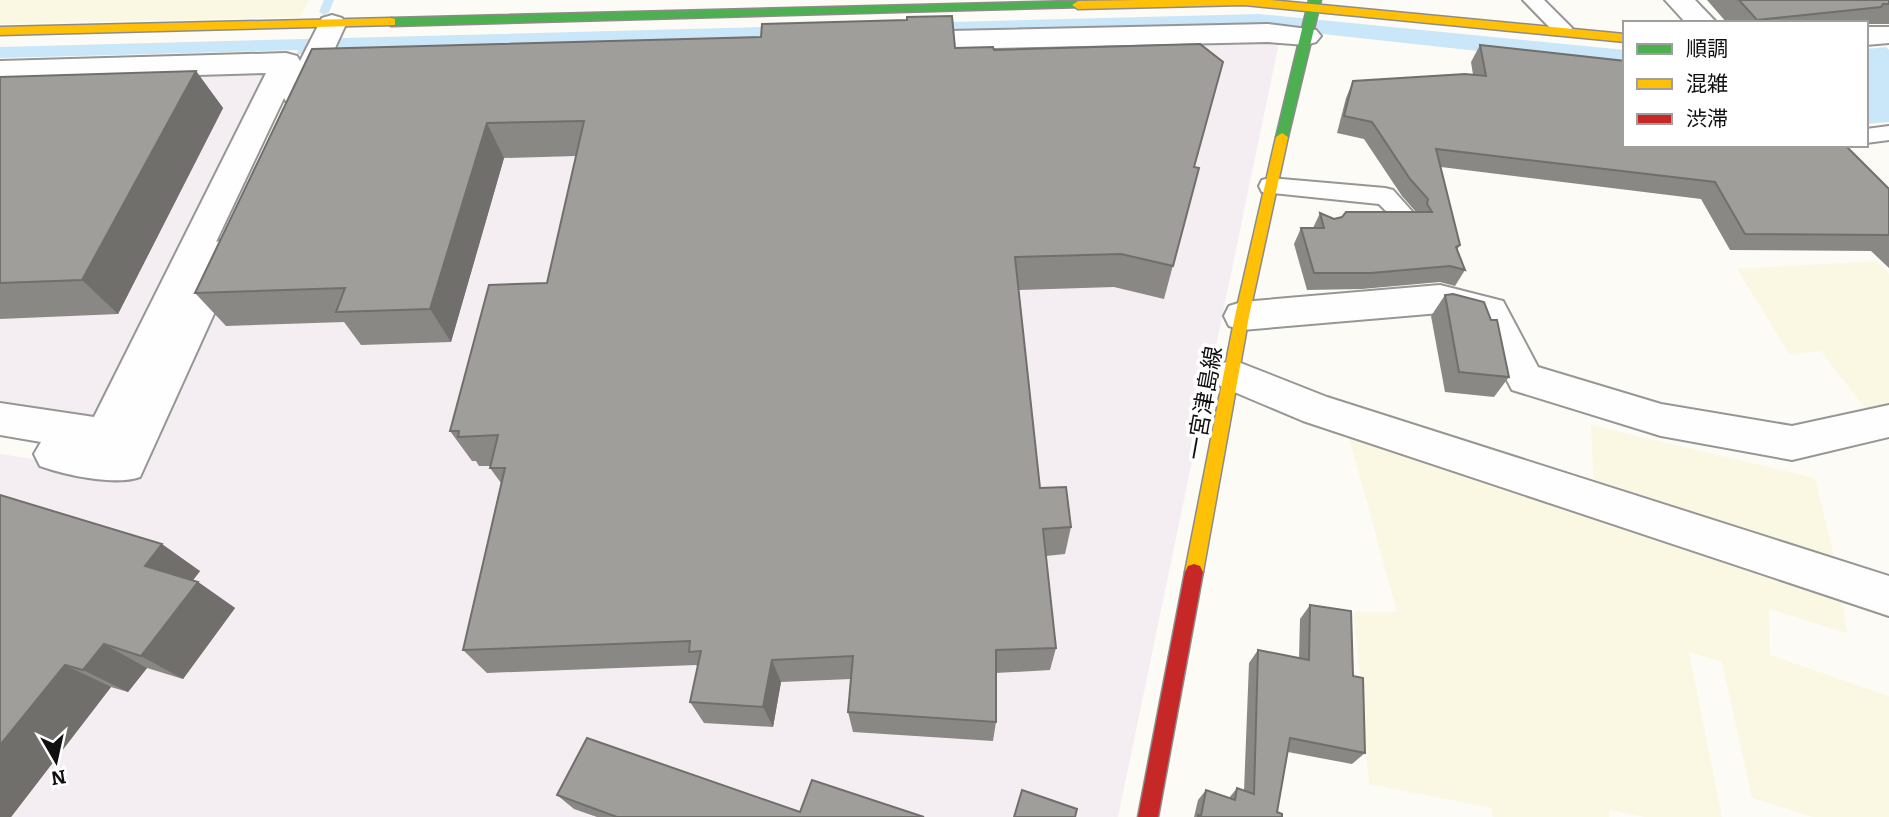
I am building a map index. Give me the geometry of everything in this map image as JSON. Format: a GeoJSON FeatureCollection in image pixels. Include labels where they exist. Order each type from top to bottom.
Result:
{"type":"FeatureCollection","features":[{"type":"Feature","properties":{"kind":"street"},"geometry":{"type":"LineString","coordinates":[[0,71],[286,63],[317,57],[888,5],[1244,0],[1311,18],[1623,37]]}},
{"type":"Feature","properties":{"kind":"street"},"geometry":{"type":"LineString","coordinates":[[1679,0],[1701,21]]}},
{"type":"Feature","properties":{"kind":"street"},"geometry":{"type":"LineString","coordinates":[[869,42],[1268,33],[1311,18]]}},
{"type":"Feature","properties":{"kind":"street","name":"一宮津島線"},"geometry":{"type":"LineString","coordinates":[[1149,817],[1242,316],[1311,18]]}},
{"type":"Feature","properties":{"kind":"street"},"geometry":{"type":"LineString","coordinates":[[0,31],[317,57]]}},
{"type":"Feature","properties":{"kind":"street"},"geometry":{"type":"LineString","coordinates":[[0,419],[105,435],[164,348],[317,57]]}},
{"type":"Feature","properties":{"kind":"street"},"geometry":{"type":"LineString","coordinates":[[1242,316],[1440,299],[1490,311],[1525,379],[1661,420],[1792,443],[1889,421]]}},
{"type":"Feature","properties":{"kind":"street"},"geometry":{"type":"LineString","coordinates":[[0,446],[126,465],[164,348]]}},
{"type":"Feature","properties":{"kind":"street"},"geometry":{"type":"LineString","coordinates":[[1233,375],[1317,410],[1889,596]]}},
{"type":"Feature","properties":{"kind":"lane"},"geometry":{"type":"LineString","coordinates":[[1533,0],[1564,32]]}},
{"type":"Feature","properties":{"kind":"lane"},"geometry":{"type":"LineString","coordinates":[[1868,142],[1889,133]]}},
{"type":"Feature","properties":{"kind":"lane"},"geometry":{"type":"LineString","coordinates":[[1270,186],[1385,196],[1406,217]]}},
{"type":"Feature","properties":{"kind":"lane"},"geometry":{"type":"LineString","coordinates":[[1318,190],[1323,213]]}},
{"type":"Feature","properties":{"kind":"shaded area"},"geometry":{"type":"Polygon","coordinates":[[[0,0],[309,0],[300,17],[0,24],[0,0]]]}},
{"type":"Feature","properties":{"kind":"shaded area"},"geometry":{"type":"Polygon","coordinates":[[[1280,38],[1118,817],[0,817],[0,454],[130,474],[321,66],[1280,38]]]}},
{"type":"Feature","properties":{"kind":"shaded area"},"geometry":{"type":"Polygon","coordinates":[[[274,73],[99,424],[0,409],[0,80],[274,73]]]}},
{"type":"Feature","properties":{"kind":"shaded area"},"geometry":{"type":"Polygon","coordinates":[[[1877,261],[1889,274],[1889,407],[1867,411],[1821,351],[1790,355],[1737,269],[1877,261]]]}},
{"type":"Feature","properties":{"kind":"shaded area"},"geometry":{"type":"Polygon","coordinates":[[[1591,425],[1815,478],[1836,565],[1594,489],[1591,425]]]}},
{"type":"Feature","properties":{"kind":"shaded area"},"geometry":{"type":"Polygon","coordinates":[[[1347,430],[1841,593],[1847,633],[1769,609],[1770,655],[1889,696],[1889,817],[1813,817],[1752,798],[1722,662],[1689,652],[1722,817],[1645,817],[1609,810],[1609,817],[1493,817],[1492,808],[1369,784],[1354,612],[1397,612],[1347,430]]]}},
{"type":"Feature","properties":{"kind":"water"},"geometry":{"type":"Polygon","coordinates":[[[1259,14],[1623,50],[1623,67],[1267,28],[297,54],[298,50],[0,58],[0,47],[1259,14]]]}},
{"type":"Feature","properties":{"kind":"water"},"geometry":{"type":"Polygon","coordinates":[[[1886,47],[1889,50],[1889,122],[1868,124],[1868,49],[1886,47]]]}},
{"type":"Feature","properties":{"kind":"building"},"geometry":{"type":"Polygon","coordinates":[[[1739,0],[1889,0],[1889,4],[1757,20],[1739,0]]]}},
{"type":"Feature","properties":{"kind":"building"},"geometry":{"type":"Polygon","coordinates":[[[952,16],[955,48],[993,47],[994,50],[1200,44],[1223,62],[1194,167],[1199,168],[1173,266],[1121,254],[1015,257],[1040,488],[1066,487],[1071,527],[1043,529],[1056,648],[996,650],[996,722],[848,712],[853,656],[772,660],[763,707],[690,702],[701,651],[689,652],[690,641],[463,650],[505,468],[490,468],[498,435],[458,437],[459,431],[450,431],[489,285],[547,283],[584,121],[487,123],[430,309],[336,312],[345,288],[195,293],[312,49],[761,37],[762,24],[907,20],[907,17],[952,16]]]}},
{"type":"Feature","properties":{"kind":"building"},"geometry":{"type":"Polygon","coordinates":[[[1480,45],[1623,61],[1623,147],[1847,147],[1889,189],[1889,235],[1745,234],[1715,182],[1436,149],[1460,245],[1456,247],[1465,270],[1450,266],[1371,273],[1314,273],[1301,228],[1324,228],[1320,213],[1334,219],[1342,217],[1346,212],[1432,212],[1427,204],[1428,199],[1410,179],[1372,122],[1344,116],[1353,81],[1465,74],[1486,76],[1480,45]]]}},
{"type":"Feature","properties":{"kind":"building"},"geometry":{"type":"Polygon","coordinates":[[[196,71],[82,280],[0,283],[0,77],[196,71]]]}},
{"type":"Feature","properties":{"kind":"building"},"geometry":{"type":"Polygon","coordinates":[[[1453,294],[1484,302],[1491,320],[1497,320],[1509,377],[1459,372],[1445,295],[1453,294]]]}},
{"type":"Feature","properties":{"kind":"building"},"geometry":{"type":"Polygon","coordinates":[[[0,495],[162,544],[145,566],[198,582],[141,656],[104,644],[83,670],[65,665],[0,745],[0,495]]]}},
{"type":"Feature","properties":{"kind":"building"},"geometry":{"type":"Polygon","coordinates":[[[1310,605],[1351,611],[1353,676],[1363,678],[1365,753],[1290,738],[1277,812],[1282,814],[1282,817],[1198,817],[1201,816],[1206,790],[1235,800],[1237,788],[1254,794],[1258,650],[1309,660],[1310,605]]]}},
{"type":"Feature","properties":{"kind":"building"},"geometry":{"type":"Polygon","coordinates":[[[587,738],[800,812],[812,780],[924,817],[617,817],[557,795],[587,738]]]}},
{"type":"Feature","properties":{"kind":"building"},"geometry":{"type":"Polygon","coordinates":[[[1022,790],[1077,809],[1075,817],[1014,817],[1022,790]]]}},
{"type":"Feature","properties":{"kind":"waterway"},"geometry":{"type":"LineString","coordinates":[[324,12],[329,0]]}},
{"type":"Feature","properties":{"kind":"traffic: fast"},"geometry":{"type":"LineString","coordinates":[[1282,137],[1315,0]]}},
{"type":"Feature","properties":{"kind":"traffic: fast"},"geometry":{"type":"LineString","coordinates":[[391,22],[1078,5]]}},
{"type":"Feature","properties":{"kind":"traffic: slow"},"geometry":{"type":"LineString","coordinates":[[1078,5],[1244,1],[1623,38]]}},
{"type":"Feature","properties":{"kind":"traffic: slow"},"geometry":{"type":"LineString","coordinates":[[0,31],[391,22]]}},
{"type":"Feature","properties":{"kind":"traffic: slow"},"geometry":{"type":"LineString","coordinates":[[1194,572],[1242,316],[1282,137]]}},
{"type":"Feature","properties":{"kind":"traffic: jam"},"geometry":{"type":"LineString","coordinates":[[1148,817],[1194,572]]}}]}
